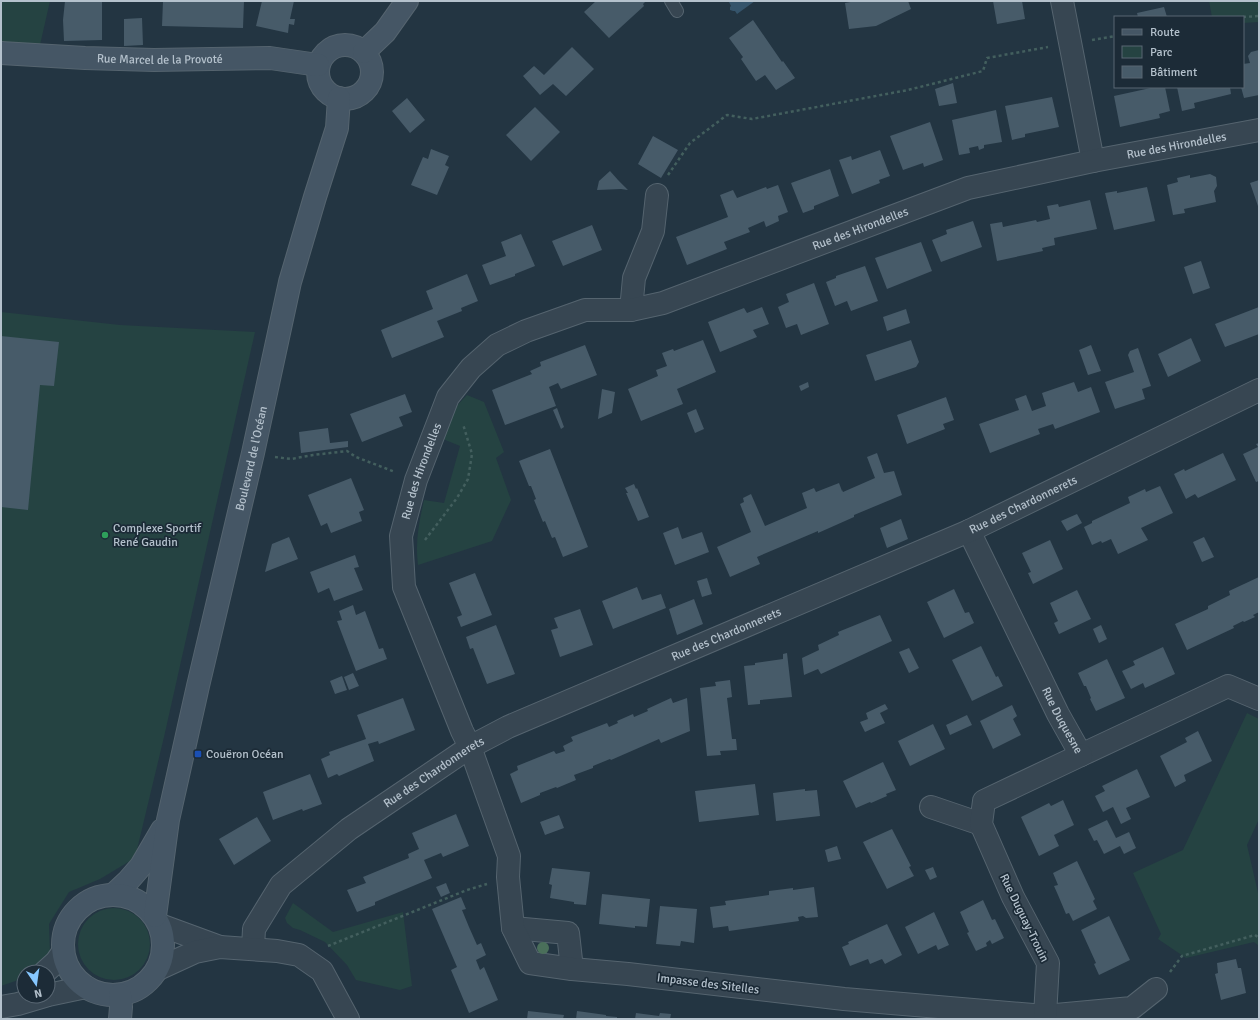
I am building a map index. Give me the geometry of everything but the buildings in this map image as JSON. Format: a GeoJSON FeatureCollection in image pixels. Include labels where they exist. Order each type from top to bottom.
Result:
{"type":"FeatureCollection","features":[{"type":"Feature","properties":{"kind":"main road"},"geometry":{"type":"LineString","coordinates":[[364,52],[385,32],[407,1]]}},
{"type":"Feature","properties":{"kind":"main road"},"geometry":{"type":"LineString","coordinates":[[347,44],[356,46],[364,52],[370,58],[373,67],[370,84],[364,91],[357,97],[348,99],[331,95],[324,90],[318,74],[318,65],[322,56],[329,49],[337,45],[347,44]]}},
{"type":"Feature","properties":{"kind":"main road","name":"Rue Marcel de la Provoté"},"geometry":{"type":"LineString","coordinates":[[1,53],[154,60],[270,58],[318,65]]}},
{"type":"Feature","properties":{"kind":"main road","name":"Boulevard de l'Océan"},"geometry":{"type":"LineString","coordinates":[[158,921],[168,820],[182,754],[253,453],[290,282],[314,197],[337,128],[339,98]]}},
{"type":"Feature","properties":{"kind":"main road","name":"Boulevard de l'Océan"},"geometry":{"type":"LineString","coordinates":[[114,894],[128,881],[140,866],[168,820]]}},
{"type":"Feature","properties":{"kind":"main road"},"geometry":{"type":"LineString","coordinates":[[114,894],[124,895],[137,900],[149,909],[158,921],[164,936],[162,959],[158,969],[151,979],[142,987],[120,995],[96,993],[77,980],[66,963],[63,952],[63,941],[69,921],[83,904],[93,899],[114,894]]}},
{"type":"Feature","properties":{"kind":"main road"},"geometry":{"type":"LineString","coordinates":[[120,995],[120,1019]]}},
{"type":"Feature","properties":{"kind":"street"},"geometry":{"type":"LineString","coordinates":[[1062,1],[1093,161]]}},
{"type":"Feature","properties":{"kind":"street","name":"Rue des Hirondelles"},"geometry":{"type":"LineString","coordinates":[[470,747],[462,731],[404,587],[401,536],[416,480],[448,397],[471,368],[497,345],[526,331],[585,310],[631,310],[663,303],[968,188],[1093,161],[1259,130]]}},
{"type":"Feature","properties":{"kind":"street"},"geometry":{"type":"LineString","coordinates":[[631,310],[634,278],[653,231],[657,195]]}},
{"type":"Feature","properties":{"kind":"street","name":"Rue des Chardonnerets"},"geometry":{"type":"LineString","coordinates":[[253,948],[254,929],[281,885],[349,829],[470,747],[508,726],[813,598],[969,530],[1259,390]]}},
{"type":"Feature","properties":{"kind":"street","name":"Rue Duquesne"},"geometry":{"type":"LineString","coordinates":[[969,530],[1058,714],[1081,755],[1228,686],[1259,699]]}},
{"type":"Feature","properties":{"kind":"street","name":"Impasse des Sitelles"},"geometry":{"type":"LineString","coordinates":[[470,747],[509,856],[508,877],[513,928],[530,963],[844,999],[1045,1016]]}},
{"type":"Feature","properties":{"kind":"street"},"geometry":{"type":"LineString","coordinates":[[931,807],[981,824],[984,801],[1081,755]]}},
{"type":"Feature","properties":{"kind":"street","name":"Rue Duguay-Trouin"},"geometry":{"type":"LineString","coordinates":[[981,824],[1013,897],[1048,963],[1045,1016]]}},
{"type":"Feature","properties":{"kind":"street"},"geometry":{"type":"LineString","coordinates":[[158,921],[220,947]]}},
{"type":"Feature","properties":{"kind":"street"},"geometry":{"type":"LineString","coordinates":[[513,928],[568,933],[572,969]]}},
{"type":"Feature","properties":{"kind":"street"},"geometry":{"type":"LineString","coordinates":[[158,969],[195,952],[220,947],[277,950],[299,955],[322,970],[348,1019]]}},
{"type":"Feature","properties":{"kind":"street"},"geometry":{"type":"LineString","coordinates":[[54,964],[63,952]]}},
{"type":"Feature","properties":{"kind":"street"},"geometry":{"type":"LineString","coordinates":[[56,994],[86,987]]}},
{"type":"Feature","properties":{"kind":"street"},"geometry":{"type":"LineString","coordinates":[[1045,1016],[1132,1008],[1156,989]]}},
{"type":"Feature","properties":{"kind":"street"},"geometry":{"type":"LineString","coordinates":[[1,997],[16,991]]}},
{"type":"Feature","properties":{"kind":"street"},"geometry":{"type":"LineString","coordinates":[[1,1007],[18,1004]]}},
{"type":"Feature","properties":{"kind":"path"},"geometry":{"type":"LineString","coordinates":[[1244,17],[1259,16]]}},
{"type":"Feature","properties":{"kind":"path"},"geometry":{"type":"LineString","coordinates":[[657,195],[673,167],[690,143],[727,115],[752,119],[908,90],[983,71],[987,58],[1114,36]]}},
{"type":"Feature","properties":{"kind":"path"},"geometry":{"type":"LineString","coordinates":[[404,572],[416,550],[457,498],[468,479],[472,454],[463,422],[448,397]]}},
{"type":"Feature","properties":{"kind":"path"},"geometry":{"type":"LineString","coordinates":[[253,453],[291,460],[313,455],[348,451],[356,457],[416,480]]}},
{"type":"Feature","properties":{"kind":"path"},"geometry":{"type":"LineString","coordinates":[[302,957],[467,890],[508,877]]}},
{"type":"Feature","properties":{"kind":"path"},"geometry":{"type":"LineString","coordinates":[[1156,989],[1182,956],[1255,935],[1259,938]]}},
{"type":"Feature","properties":{"kind":"green space"},"geometry":{"type":"Polygon","coordinates":[[[1,1],[50,1],[40,45],[1,43],[1,1]]]}},
{"type":"Feature","properties":{"kind":"green space"},"geometry":{"type":"Polygon","coordinates":[[[1209,1],[1259,1],[1259,22],[1244,23],[1244,16],[1212,16],[1209,1]]]}},
{"type":"Feature","properties":{"kind":"green space","name":"Complexe Sportif René Gaudin"},"geometry":{"type":"Polygon","coordinates":[[[1,312],[120,325],[255,332],[164,737],[135,858],[100,879],[69,892],[49,924],[50,953],[42,964],[16,964],[16,981],[1,986],[1,312]]]}},
{"type":"Feature","properties":{"kind":"green space"},"geometry":{"type":"Polygon","coordinates":[[[467,395],[484,402],[504,452],[496,458],[511,500],[492,541],[418,565],[417,540],[424,500],[444,503],[460,446],[443,439],[451,412],[467,395]]]}},
{"type":"Feature","properties":{"kind":"green space"},"geometry":{"type":"Polygon","coordinates":[[[1247,713],[1259,719],[1259,819],[1247,845],[1259,897],[1259,946],[1254,942],[1186,958],[1158,939],[1161,934],[1133,873],[1183,850],[1247,713]]]}},
{"type":"Feature","properties":{"kind":"green space"},"geometry":{"type":"Polygon","coordinates":[[[293,903],[333,932],[403,912],[412,986],[400,990],[356,980],[347,965],[325,942],[293,928],[287,923],[285,918],[293,903]]]}},
{"type":"Feature","properties":{"kind":"green space"},"geometry":{"type":"Polygon","coordinates":[[[114,908],[134,914],[144,924],[150,944],[144,964],[134,974],[114,980],[94,974],[84,964],[78,944],[84,924],[94,914],[114,908]]]}},
{"type":"Feature","properties":{"kind":"water"},"geometry":{"type":"Polygon","coordinates":[[[755,1],[737,14],[735,11],[730,10],[731,6],[729,2],[755,1]]]}},
{"type":"Feature","properties":{"kind":"place","name":"Complexe Sportif René Gaudin"},"geometry":{"type":"Point","coordinates":[105,535]}},
{"type":"Feature","properties":{"kind":"place","name":"Couëron Océan"},"geometry":{"type":"Point","coordinates":[198,754]}}]}
